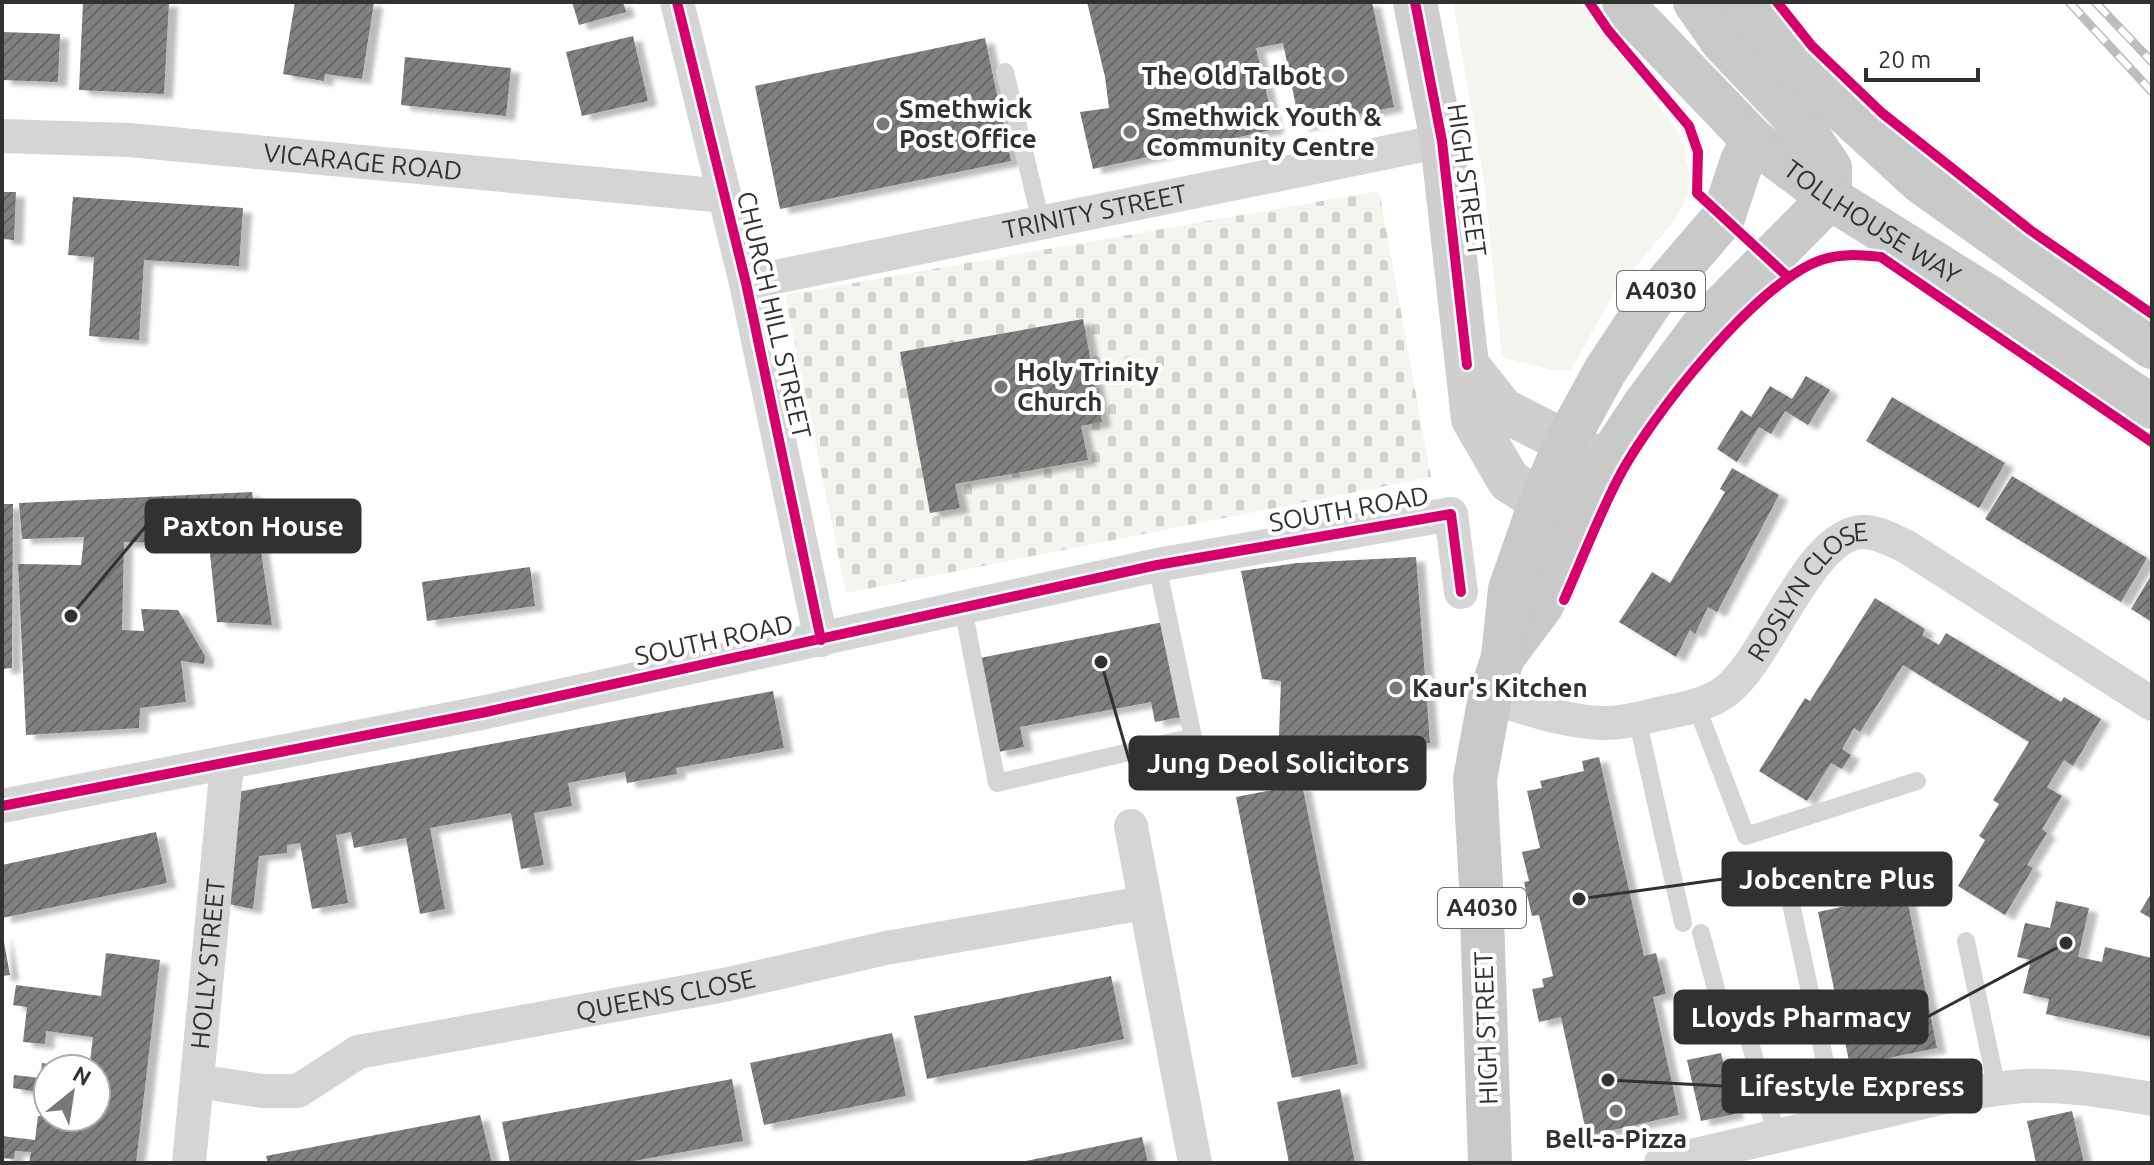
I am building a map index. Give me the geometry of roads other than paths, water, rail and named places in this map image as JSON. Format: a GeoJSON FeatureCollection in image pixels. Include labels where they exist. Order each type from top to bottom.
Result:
{"type":"FeatureCollection","features":[{"type":"Feature","properties":{"kind":"main road","name":"HIGH STREET"},"geometry":{"type":"LineString","coordinates":[[1415,2],[1442,141],[1473,419],[1509,481],[1541,501],[1561,508],[1575,482],[1606,463]]}},
{"type":"Feature","properties":{"kind":"main road"},"geometry":{"type":"LineString","coordinates":[[1695,2],[1722,41],[1799,122],[1830,168],[1830,198]]}},
{"type":"Feature","properties":{"kind":"main road","name":"TOLLHOUSE WAY"},"geometry":{"type":"LineString","coordinates":[[1741,2],[1787,59],[1921,182],[2152,347]]}},
{"type":"Feature","properties":{"kind":"main road","name":"TOLLHOUSE WAY"},"geometry":{"type":"LineString","coordinates":[[1627,6],[1753,140],[1830,198],[1989,297],[2152,407]]}},
{"type":"Feature","properties":{"kind":"main road","name":"HIGH STREET"},"geometry":{"type":"LineString","coordinates":[[1490,1163],[1475,779],[1510,589],[1566,442],[1605,371],[1650,303],[1723,218],[1742,161],[1753,140]]}},
{"type":"Feature","properties":{"kind":"main road","name":"HIGH STREET"},"geometry":{"type":"LineString","coordinates":[[1496,677],[1542,605],[1606,463],[1647,401],[1702,327],[1830,198]]}},
{"type":"Feature","properties":{"kind":"main road"},"geometry":{"type":"LineString","coordinates":[[1467,365],[1503,410],[1606,463]]}},
{"type":"Feature","properties":{"kind":"street","name":"CHURCH HILL STREET"},"geometry":{"type":"LineString","coordinates":[[677,2],[746,283],[821,640]]}},
{"type":"Feature","properties":{"kind":"street","name":"VICARAGE ROAD"},"geometry":{"type":"LineString","coordinates":[[2,136],[129,140],[725,196]]}},
{"type":"Feature","properties":{"kind":"street","name":"TRINITY STREET"},"geometry":{"type":"LineString","coordinates":[[746,283],[1442,141]]}},
{"type":"Feature","properties":{"kind":"street","name":"SOUTH ROAD"},"geometry":{"type":"LineString","coordinates":[[2,806],[486,712],[1157,565],[1451,514],[1461,592]]}},
{"type":"Feature","properties":{"kind":"street","name":"ROSLYN CLOSE"},"geometry":{"type":"LineString","coordinates":[[1496,677],[1554,717],[1605,723],[1696,705],[1726,691],[1743,674],[1818,559],[1843,536],[1861,532],[1878,534],[1907,547],[2152,704]]}},
{"type":"Feature","properties":{"kind":"street","name":"HOLLY STREET"},"geometry":{"type":"LineString","coordinates":[[189,1163],[227,764]]}},
{"type":"Feature","properties":{"kind":"street"},"geometry":{"type":"LineString","coordinates":[[1131,826],[1195,1163]]}},
{"type":"Feature","properties":{"kind":"street","name":"QUEENS CLOSE"},"geometry":{"type":"LineString","coordinates":[[197,1081],[263,1091],[298,1091],[358,1052],[724,985],[886,948],[1144,903]]}},
{"type":"Feature","properties":{"kind":"street"},"geometry":{"type":"LineString","coordinates":[[1661,1163],[1713,1157],[1777,1136],[1949,1096],[1997,1089],[2024,1086],[2087,1088],[2152,1099]]}},
{"type":"Feature","properties":{"kind":"lane"},"geometry":{"type":"LineString","coordinates":[[1005,72],[1041,222]]}},
{"type":"Feature","properties":{"kind":"lane"},"geometry":{"type":"LineString","coordinates":[[963,608],[997,783],[1193,737],[1157,565]]}},
{"type":"Feature","properties":{"kind":"lane"},"geometry":{"type":"LineString","coordinates":[[1696,705],[1746,836],[1917,781]]}},
{"type":"Feature","properties":{"kind":"lane"},"geometry":{"type":"LineString","coordinates":[[1637,718],[1683,923]]}},
{"type":"Feature","properties":{"kind":"lane"},"geometry":{"type":"LineString","coordinates":[[1790,899],[1838,1122]]}},
{"type":"Feature","properties":{"kind":"lane"},"geometry":{"type":"LineString","coordinates":[[1701,933],[1719,1000],[1746,1029],[1777,1136]]}},
{"type":"Feature","properties":{"kind":"lane"},"geometry":{"type":"LineString","coordinates":[[1966,941],[1997,1089]]}},
{"type":"Feature","properties":{"kind":"railway"},"geometry":{"type":"LineString","coordinates":[[2069,2],[2152,92]]}},
{"type":"Feature","properties":{"kind":"railway"},"geometry":{"type":"LineString","coordinates":[[2095,2],[2152,62]]}},
{"type":"Feature","properties":{"kind":"place","name":"The Old Talbot"},"geometry":{"type":"Point","coordinates":[1338,76]}},
{"type":"Feature","properties":{"kind":"place","name":"Smethwick Post Office"},"geometry":{"type":"Point","coordinates":[883,124]}},
{"type":"Feature","properties":{"kind":"place","name":"Smethwick Youth & Community Centre"},"geometry":{"type":"Point","coordinates":[1130,132]}},
{"type":"Feature","properties":{"kind":"place","name":"Holy Trinity Church"},"geometry":{"type":"Point","coordinates":[1001,387]}},
{"type":"Feature","properties":{"kind":"place","name":"Paxton House"},"geometry":{"type":"Point","coordinates":[71,616]}},
{"type":"Feature","properties":{"kind":"place","name":"Jung Deol Solicitors"},"geometry":{"type":"Point","coordinates":[1101,662]}},
{"type":"Feature","properties":{"kind":"place","name":"Kaur's Kitchen"},"geometry":{"type":"Point","coordinates":[1396,688]}},
{"type":"Feature","properties":{"kind":"place","name":"Jobcentre Plus"},"geometry":{"type":"Point","coordinates":[1579,899]}},
{"type":"Feature","properties":{"kind":"place","name":"Lloyds Pharmacy"},"geometry":{"type":"Point","coordinates":[2066,943]}},
{"type":"Feature","properties":{"kind":"place","name":"Lifestyle Express"},"geometry":{"type":"Point","coordinates":[1608,1080]}},
{"type":"Feature","properties":{"kind":"place","name":"Bell-a-Pizza"},"geometry":{"type":"Point","coordinates":[1616,1111]}}]}
